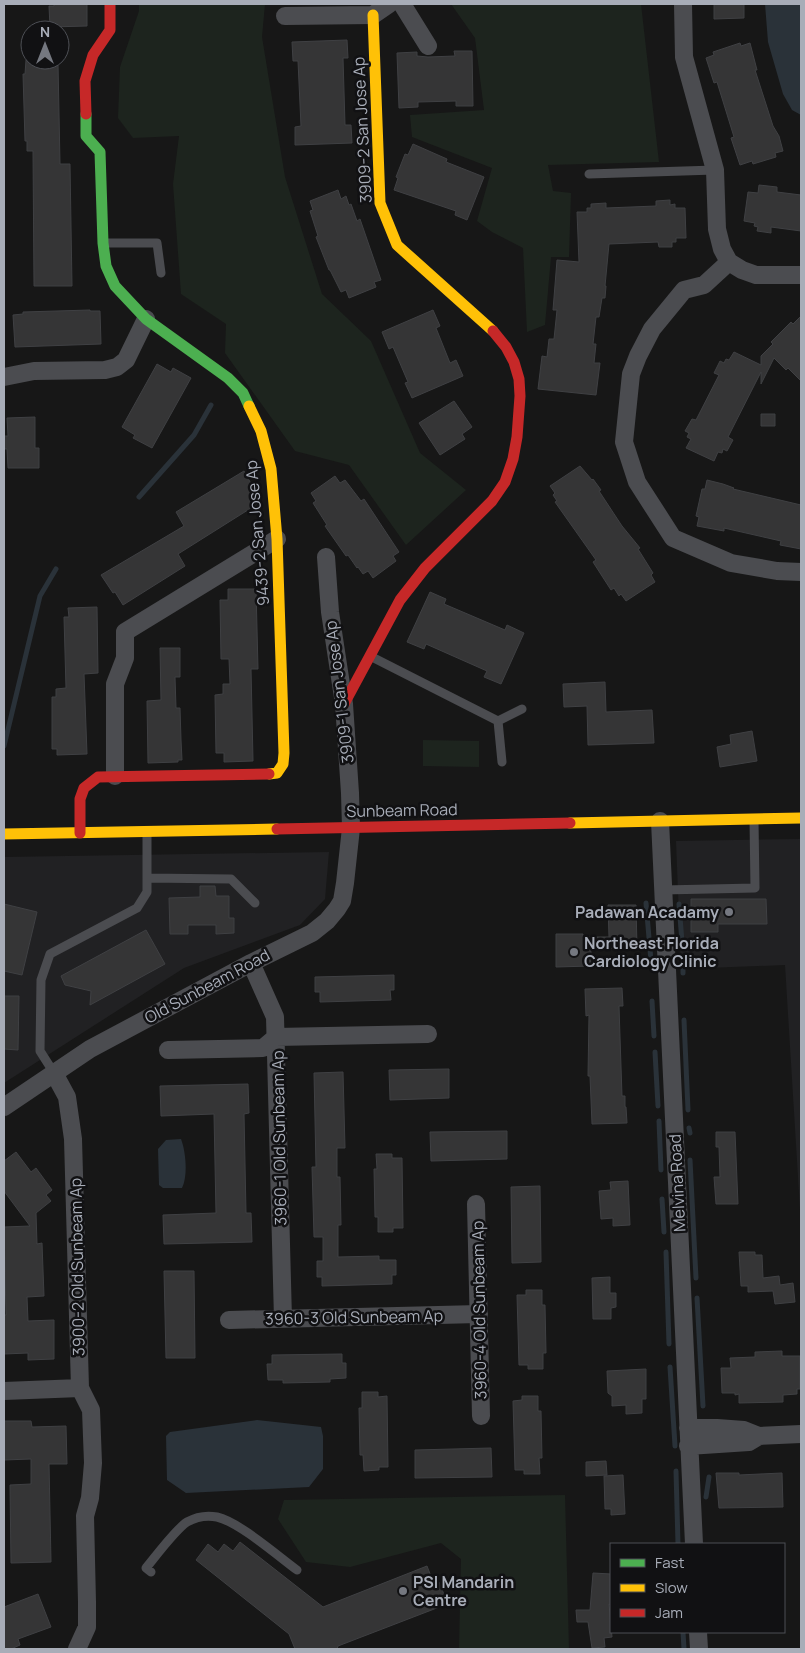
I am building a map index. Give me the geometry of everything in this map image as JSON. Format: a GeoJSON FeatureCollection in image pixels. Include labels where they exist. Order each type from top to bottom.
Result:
{"type":"FeatureCollection","features":[{"type":"Feature","properties":{"kind":"street","name":"9439-2 San Jose Ap"},"geometry":{"type":"LineString","coordinates":[[80,833],[80,799],[84,788],[98,777],[265,775],[277,773],[283,764],[284,752],[277,539],[271,469],[261,431],[243,393],[228,378],[146,319],[116,286],[106,266],[102,243],[100,152],[86,136],[86,81],[93,54],[110,30],[110,4]]}},
{"type":"Feature","properties":{"kind":"street"},"geometry":{"type":"LineString","coordinates":[[284,16],[373,15],[389,4]]}},
{"type":"Feature","properties":{"kind":"street"},"geometry":{"type":"LineString","coordinates":[[402,4],[428,46]]}},
{"type":"Feature","properties":{"kind":"street"},"geometry":{"type":"LineString","coordinates":[[682,4],[684,57],[715,170],[717,230],[722,249],[729,262],[742,270],[756,275],[801,274]]}},
{"type":"Feature","properties":{"kind":"street","name":"3909-2 San Jose Ap"},"geometry":{"type":"LineString","coordinates":[[344,704],[400,600],[425,568],[492,501],[505,482],[514,452],[520,396],[519,379],[514,362],[506,347],[491,329],[397,245],[380,203],[373,15]]}},
{"type":"Feature","properties":{"kind":"street"},"geometry":{"type":"LineString","coordinates":[[729,262],[704,285],[684,290],[652,329],[631,374],[624,442],[637,482],[673,538],[731,563],[777,571],[801,572]]}},
{"type":"Feature","properties":{"kind":"street"},"geometry":{"type":"LineString","coordinates":[[4,376],[34,372],[105,370],[117,367],[126,360],[146,319]]}},
{"type":"Feature","properties":{"kind":"street"},"geometry":{"type":"LineString","coordinates":[[116,776],[115,684],[125,658],[125,632],[277,539]]}},
{"type":"Feature","properties":{"kind":"street","name":"3909-1 San Jose Ap"},"geometry":{"type":"LineString","coordinates":[[326,557],[330,612],[344,704],[351,828]]}},
{"type":"Feature","properties":{"kind":"street","name":"Sunbeam Road"},"geometry":{"type":"LineString","coordinates":[[4,834],[801,818]]}},
{"type":"Feature","properties":{"kind":"street","name":"Melvina Road"},"geometry":{"type":"LineString","coordinates":[[660,821],[694,1543]]}},
{"type":"Feature","properties":{"kind":"street","name":"Old Sunbeam Road"},"geometry":{"type":"LineString","coordinates":[[4,1107],[97,1045],[251,963],[312,933],[327,922],[342,900],[351,828]]}},
{"type":"Feature","properties":{"kind":"street","name":"3960-1 Old Sunbeam Ap"},"geometry":{"type":"LineString","coordinates":[[251,963],[275,1017],[283,1318]]}},
{"type":"Feature","properties":{"kind":"street"},"geometry":{"type":"LineString","coordinates":[[168,1050],[263,1048],[276,1038],[428,1034]]}},
{"type":"Feature","properties":{"kind":"street","name":"3900-2 Old Sunbeam Ap"},"geometry":{"type":"LineString","coordinates":[[54,1073],[67,1098],[73,1139],[80,1388],[91,1410],[93,1463],[90,1498],[85,1516],[87,1627],[77,1649]]}},
{"type":"Feature","properties":{"kind":"street","name":"3960-4 Old Sunbeam Ap"},"geometry":{"type":"LineString","coordinates":[[476,1204],[481,1416]]}},
{"type":"Feature","properties":{"kind":"street","name":"3960-3 Old Sunbeam Ap"},"geometry":{"type":"LineString","coordinates":[[230,1320],[479,1314]]}},
{"type":"Feature","properties":{"kind":"street"},"geometry":{"type":"LineString","coordinates":[[4,1391],[80,1388]]}},
{"type":"Feature","properties":{"kind":"street"},"geometry":{"type":"LineString","coordinates":[[688,1428],[744,1430],[759,1436],[801,1434]]}},
{"type":"Feature","properties":{"kind":"street"},"geometry":{"type":"LineString","coordinates":[[688,1446],[749,1442],[759,1436]]}},
{"type":"Feature","properties":{"kind":"street"},"geometry":{"type":"LineString","coordinates":[[698,1633],[699,1649]]}},
{"type":"Feature","properties":{"kind":"lane"},"geometry":{"type":"LineString","coordinates":[[589,174],[715,170]]}},
{"type":"Feature","properties":{"kind":"lane"},"geometry":{"type":"LineString","coordinates":[[102,243],[157,243],[160,273]]}},
{"type":"Feature","properties":{"kind":"lane"},"geometry":{"type":"LineString","coordinates":[[370,656],[498,721]]}},
{"type":"Feature","properties":{"kind":"lane"},"geometry":{"type":"LineString","coordinates":[[498,721],[522,709]]}},
{"type":"Feature","properties":{"kind":"lane"},"geometry":{"type":"LineString","coordinates":[[498,721],[502,762]]}},
{"type":"Feature","properties":{"kind":"lane"},"geometry":{"type":"LineString","coordinates":[[663,890],[755,888],[754,819]]}},
{"type":"Feature","properties":{"kind":"lane"},"geometry":{"type":"LineString","coordinates":[[54,1073],[40,1051],[41,980],[50,954],[137,908],[147,892],[147,832]]}},
{"type":"Feature","properties":{"kind":"lane"},"geometry":{"type":"LineString","coordinates":[[147,878],[231,879],[255,903]]}},
{"type":"Feature","properties":{"kind":"lane"},"geometry":{"type":"LineString","coordinates":[[151,1572],[146,1568],[182,1526],[194,1519],[209,1516],[224,1519],[241,1528],[297,1570]]}},
{"type":"Feature","properties":{"kind":"shaded area"},"geometry":{"type":"Polygon","coordinates":[[[139,4],[265,4],[262,37],[285,177],[322,294],[371,341],[420,453],[466,490],[406,545],[349,465],[295,451],[225,353],[226,324],[181,294],[173,184],[179,136],[133,138],[118,118],[120,67],[139,11],[139,4]]]}},
{"type":"Feature","properties":{"kind":"shaded area"},"geometry":{"type":"Polygon","coordinates":[[[451,4],[641,4],[659,162],[548,165],[553,191],[571,193],[569,257],[551,257],[545,325],[527,332],[523,248],[492,232],[477,221],[492,168],[412,137],[410,115],[484,110],[475,38],[451,4]]]}},
{"type":"Feature","properties":{"kind":"shaded area"},"geometry":{"type":"Polygon","coordinates":[[[765,4],[801,4],[801,115],[792,110],[783,94],[768,42],[765,4]]]}},
{"type":"Feature","properties":{"kind":"shaded area"},"geometry":{"type":"Polygon","coordinates":[[[423,740],[479,741],[479,767],[423,766],[423,740]]]}},
{"type":"Feature","properties":{"kind":"shaded area"},"geometry":{"type":"Polygon","coordinates":[[[801,839],[801,1226],[785,965],[681,969],[676,841],[801,839]]]}},
{"type":"Feature","properties":{"kind":"shaded area"},"geometry":{"type":"Polygon","coordinates":[[[329,852],[325,899],[300,925],[184,968],[4,1083],[4,857],[329,852]]]}},
{"type":"Feature","properties":{"kind":"shaded area"},"geometry":{"type":"Polygon","coordinates":[[[181,1139],[186,1164],[184,1183],[182,1188],[163,1188],[159,1185],[158,1149],[166,1140],[181,1139]]]}},
{"type":"Feature","properties":{"kind":"shaded area"},"geometry":{"type":"Polygon","coordinates":[[[257,1420],[321,1427],[323,1436],[323,1469],[309,1487],[186,1493],[167,1480],[166,1436],[170,1432],[257,1420]]]}},
{"type":"Feature","properties":{"kind":"shaded area"},"geometry":{"type":"Polygon","coordinates":[[[565,1495],[569,1649],[459,1649],[461,1559],[441,1543],[350,1567],[306,1562],[278,1519],[284,1500],[565,1495]]]}},
{"type":"Feature","properties":{"kind":"building"},"geometry":{"type":"Polygon","coordinates":[[[54,4],[87,4],[87,26],[70,26],[70,20],[50,20],[49,6],[54,6],[54,4]]]}},
{"type":"Feature","properties":{"kind":"building"},"geometry":{"type":"Polygon","coordinates":[[[714,4],[744,4],[744,18],[714,19],[714,4]]]}},
{"type":"Feature","properties":{"kind":"building"},"geometry":{"type":"Polygon","coordinates":[[[347,40],[348,58],[343,58],[345,125],[351,125],[352,143],[295,145],[295,127],[301,126],[298,61],[293,61],[292,42],[347,40]]]}},
{"type":"Feature","properties":{"kind":"building"},"geometry":{"type":"Polygon","coordinates":[[[740,43],[741,46],[750,43],[757,70],[755,70],[783,151],[775,153],[776,157],[753,164],[752,161],[740,165],[731,138],[734,137],[717,82],[714,83],[706,58],[714,55],[713,52],[740,43]]]}},
{"type":"Feature","properties":{"kind":"building"},"geometry":{"type":"Polygon","coordinates":[[[454,51],[472,51],[473,106],[456,106],[456,101],[418,102],[418,107],[399,108],[397,53],[417,52],[417,56],[428,57],[455,56],[454,51]]]}},
{"type":"Feature","properties":{"kind":"building"},"geometry":{"type":"Polygon","coordinates":[[[25,70],[58,70],[60,164],[70,164],[72,286],[34,286],[33,151],[27,151],[27,141],[25,141],[23,74],[25,74],[25,70]]]}},
{"type":"Feature","properties":{"kind":"building"},"geometry":{"type":"Polygon","coordinates":[[[413,144],[447,159],[446,162],[484,177],[467,220],[455,215],[456,211],[394,190],[398,178],[396,177],[405,154],[408,155],[413,144]]]}},
{"type":"Feature","properties":{"kind":"building"},"geometry":{"type":"Polygon","coordinates":[[[759,185],[777,187],[777,192],[801,195],[801,231],[771,227],[771,233],[757,231],[758,227],[754,226],[755,223],[744,221],[748,192],[758,193],[759,185]]]}},
{"type":"Feature","properties":{"kind":"building"},"geometry":{"type":"Polygon","coordinates":[[[338,190],[341,199],[346,196],[349,205],[351,204],[357,221],[360,219],[381,280],[374,282],[376,287],[349,298],[346,290],[341,292],[329,270],[316,237],[318,236],[310,211],[313,210],[310,201],[338,190]]]}},
{"type":"Feature","properties":{"kind":"building"},"geometry":{"type":"Polygon","coordinates":[[[670,200],[670,205],[675,204],[675,208],[685,208],[686,238],[676,238],[676,242],[672,242],[672,247],[659,247],[658,242],[609,244],[605,298],[602,298],[599,317],[596,317],[593,344],[596,344],[594,363],[600,363],[596,395],[538,389],[542,356],[547,357],[549,339],[554,339],[557,310],[553,310],[557,260],[579,262],[577,212],[587,212],[587,208],[591,208],[591,204],[606,203],[606,208],[656,206],[656,201],[670,200]]]}},
{"type":"Feature","properties":{"kind":"building"},"geometry":{"type":"Polygon","coordinates":[[[433,310],[440,326],[436,328],[450,363],[456,360],[463,376],[412,398],[405,383],[408,382],[393,347],[389,349],[382,332],[433,310]]]}},
{"type":"Feature","properties":{"kind":"building"},"geometry":{"type":"Polygon","coordinates":[[[100,311],[101,344],[15,347],[13,315],[23,314],[23,312],[100,311]]]}},
{"type":"Feature","properties":{"kind":"building"},"geometry":{"type":"Polygon","coordinates":[[[801,316],[801,381],[774,358],[761,384],[761,372],[728,437],[733,440],[727,451],[723,449],[722,453],[718,452],[714,461],[686,448],[691,439],[687,437],[689,433],[685,431],[692,419],[696,420],[719,375],[714,373],[720,361],[724,363],[726,359],[729,360],[734,352],[761,365],[761,356],[773,344],[771,342],[791,322],[793,324],[801,316]]]}},
{"type":"Feature","properties":{"kind":"building"},"geometry":{"type":"Polygon","coordinates":[[[157,364],[171,372],[173,368],[191,378],[152,448],[133,438],[135,435],[122,427],[157,364]]]}},
{"type":"Feature","properties":{"kind":"building"},"geometry":{"type":"Polygon","coordinates":[[[454,401],[472,427],[462,434],[465,439],[440,455],[419,423],[454,401]]]}},
{"type":"Feature","properties":{"kind":"building"},"geometry":{"type":"Polygon","coordinates":[[[761,414],[775,414],[775,426],[761,426],[761,414]]]}},
{"type":"Feature","properties":{"kind":"building"},"geometry":{"type":"Polygon","coordinates":[[[35,417],[35,448],[39,448],[39,468],[8,468],[7,449],[4,449],[4,436],[8,436],[7,418],[35,417]]]}},
{"type":"Feature","properties":{"kind":"building"},"geometry":{"type":"Polygon","coordinates":[[[580,466],[601,490],[599,491],[622,526],[640,548],[638,549],[653,573],[651,575],[655,582],[626,601],[621,594],[619,596],[614,588],[611,590],[593,562],[596,560],[555,502],[557,501],[553,495],[555,493],[550,486],[580,466]]]}},
{"type":"Feature","properties":{"kind":"building"},"geometry":{"type":"Polygon","coordinates":[[[244,471],[259,503],[178,554],[185,566],[123,605],[101,575],[184,526],[176,512],[244,471]]]}},
{"type":"Feature","properties":{"kind":"building"},"geometry":{"type":"Polygon","coordinates":[[[335,476],[340,483],[345,480],[361,501],[364,499],[399,552],[393,556],[396,561],[373,578],[368,571],[363,574],[348,555],[346,556],[325,526],[327,525],[313,503],[316,501],[311,493],[335,476]]]}},
{"type":"Feature","properties":{"kind":"building"},"geometry":{"type":"Polygon","coordinates":[[[707,480],[733,489],[801,505],[801,549],[780,545],[781,541],[724,528],[724,531],[697,526],[699,517],[696,516],[702,489],[705,489],[707,480]]]}},
{"type":"Feature","properties":{"kind":"building"},"geometry":{"type":"Polygon","coordinates":[[[228,589],[256,589],[258,669],[251,669],[253,761],[224,762],[224,753],[216,753],[215,695],[223,694],[223,684],[230,684],[229,659],[221,659],[220,600],[228,600],[228,589]]]}},
{"type":"Feature","properties":{"kind":"building"},"geometry":{"type":"Polygon","coordinates":[[[430,592],[446,599],[444,604],[505,630],[507,625],[524,633],[501,684],[484,677],[487,671],[426,644],[424,649],[407,642],[430,592]]]}},
{"type":"Feature","properties":{"kind":"building"},"geometry":{"type":"Polygon","coordinates":[[[97,607],[98,673],[84,674],[87,754],[57,755],[57,749],[52,749],[52,697],[56,697],[56,689],[66,688],[64,617],[69,617],[68,608],[97,607]]]}},
{"type":"Feature","properties":{"kind":"building"},"geometry":{"type":"Polygon","coordinates":[[[160,648],[180,648],[180,677],[175,677],[176,708],[180,708],[182,760],[178,760],[178,762],[148,763],[147,701],[161,700],[160,648]]]}},
{"type":"Feature","properties":{"kind":"building"},"geometry":{"type":"Polygon","coordinates":[[[605,682],[606,712],[652,710],[654,743],[588,745],[587,706],[564,707],[563,684],[605,682]]]}},
{"type":"Feature","properties":{"kind":"building"},"geometry":{"type":"Polygon","coordinates":[[[752,731],[757,761],[720,767],[717,747],[731,744],[730,735],[752,731]]]}},
{"type":"Feature","properties":{"kind":"building"},"geometry":{"type":"Polygon","coordinates":[[[200,886],[215,886],[216,896],[229,896],[229,918],[234,918],[234,933],[216,934],[216,925],[188,925],[188,934],[170,934],[169,898],[200,897],[200,886]]]}},
{"type":"Feature","properties":{"kind":"building","name":"Padawan Acadamy"},"geometry":{"type":"Polygon","coordinates":[[[691,899],[766,899],[767,924],[718,924],[718,932],[691,932],[691,899]]]}},
{"type":"Feature","properties":{"kind":"building"},"geometry":{"type":"Polygon","coordinates":[[[4,904],[37,912],[22,975],[4,971],[4,904]]]}},
{"type":"Feature","properties":{"kind":"building"},"geometry":{"type":"Polygon","coordinates":[[[608,905],[636,905],[637,948],[591,949],[591,966],[556,967],[556,934],[583,934],[583,937],[609,937],[608,905]]]}},
{"type":"Feature","properties":{"kind":"building"},"geometry":{"type":"Polygon","coordinates":[[[146,930],[165,964],[90,1005],[91,991],[65,985],[61,976],[146,930]]]}},
{"type":"Feature","properties":{"kind":"building"},"geometry":{"type":"Polygon","coordinates":[[[394,975],[394,990],[390,990],[391,1000],[320,1002],[320,992],[315,992],[315,977],[394,975]]]}},
{"type":"Feature","properties":{"kind":"building"},"geometry":{"type":"Polygon","coordinates":[[[622,988],[623,1006],[619,1006],[622,1096],[625,1096],[627,1123],[592,1124],[590,1076],[588,1076],[589,1015],[586,1016],[585,989],[622,988]]]}},
{"type":"Feature","properties":{"kind":"building"},"geometry":{"type":"Polygon","coordinates":[[[4,996],[19,996],[18,1050],[4,1049],[4,996]]]}},
{"type":"Feature","properties":{"kind":"building"},"geometry":{"type":"Polygon","coordinates":[[[449,1069],[449,1098],[390,1100],[389,1070],[449,1069]]]}},
{"type":"Feature","properties":{"kind":"building"},"geometry":{"type":"Polygon","coordinates":[[[343,1072],[345,1148],[337,1148],[337,1177],[340,1177],[341,1225],[338,1225],[338,1257],[379,1256],[379,1260],[396,1260],[396,1275],[392,1275],[392,1284],[322,1286],[322,1277],[317,1277],[317,1261],[323,1261],[323,1237],[314,1237],[312,1167],[316,1167],[314,1073],[343,1072]]]}},
{"type":"Feature","properties":{"kind":"building"},"geometry":{"type":"Polygon","coordinates":[[[248,1084],[249,1113],[244,1114],[246,1213],[251,1213],[252,1242],[164,1244],[163,1215],[216,1213],[214,1114],[161,1116],[160,1086],[248,1084]]]}},
{"type":"Feature","properties":{"kind":"building"},"geometry":{"type":"Polygon","coordinates":[[[507,1131],[507,1159],[431,1161],[430,1132],[507,1131]]]}},
{"type":"Feature","properties":{"kind":"building"},"geometry":{"type":"Polygon","coordinates":[[[716,1132],[735,1132],[738,1204],[716,1204],[714,1177],[720,1177],[719,1147],[716,1147],[716,1132]]]}},
{"type":"Feature","properties":{"kind":"building"},"geometry":{"type":"Polygon","coordinates":[[[16,1152],[31,1172],[36,1168],[52,1190],[46,1195],[51,1201],[36,1213],[37,1244],[42,1243],[44,1296],[27,1297],[28,1321],[54,1320],[54,1359],[28,1360],[28,1353],[4,1354],[4,1315],[6,1315],[4,1227],[30,1226],[4,1191],[4,1161],[16,1152]]]}},
{"type":"Feature","properties":{"kind":"building"},"geometry":{"type":"Polygon","coordinates":[[[376,1154],[392,1154],[392,1158],[402,1158],[403,1228],[393,1228],[393,1232],[378,1232],[378,1217],[375,1217],[374,1169],[377,1169],[376,1154]]]}},
{"type":"Feature","properties":{"kind":"building"},"geometry":{"type":"Polygon","coordinates":[[[628,1181],[630,1225],[613,1226],[613,1218],[601,1219],[599,1191],[611,1190],[610,1182],[628,1181]]]}},
{"type":"Feature","properties":{"kind":"building"},"geometry":{"type":"Polygon","coordinates":[[[540,1186],[541,1262],[512,1263],[511,1187],[540,1186]]]}},
{"type":"Feature","properties":{"kind":"building"},"geometry":{"type":"Polygon","coordinates":[[[739,1252],[755,1252],[755,1255],[762,1255],[763,1278],[779,1276],[780,1285],[793,1283],[795,1302],[775,1304],[773,1291],[748,1292],[748,1286],[741,1286],[739,1252]]]}},
{"type":"Feature","properties":{"kind":"building"},"geometry":{"type":"Polygon","coordinates":[[[164,1271],[194,1271],[195,1358],[166,1358],[164,1271]]]}},
{"type":"Feature","properties":{"kind":"building"},"geometry":{"type":"Polygon","coordinates":[[[610,1277],[610,1293],[616,1293],[616,1307],[611,1308],[611,1319],[593,1319],[592,1278],[610,1277]]]}},
{"type":"Feature","properties":{"kind":"building"},"geometry":{"type":"Polygon","coordinates":[[[526,1290],[542,1290],[542,1305],[545,1305],[546,1353],[543,1353],[543,1369],[528,1369],[528,1365],[519,1365],[517,1295],[526,1295],[526,1290]]]}},
{"type":"Feature","properties":{"kind":"building"},"geometry":{"type":"Polygon","coordinates":[[[782,1351],[782,1356],[800,1356],[800,1389],[797,1389],[797,1394],[783,1395],[783,1402],[739,1403],[739,1394],[722,1393],[721,1368],[731,1368],[730,1358],[755,1357],[755,1352],[782,1351]]]}},
{"type":"Feature","properties":{"kind":"building"},"geometry":{"type":"Polygon","coordinates":[[[342,1354],[342,1363],[346,1363],[346,1378],[330,1379],[330,1382],[283,1383],[283,1380],[268,1380],[267,1364],[272,1364],[272,1355],[342,1354]]]}},
{"type":"Feature","properties":{"kind":"building"},"geometry":{"type":"Polygon","coordinates":[[[646,1369],[646,1399],[642,1399],[642,1413],[626,1414],[626,1405],[612,1406],[612,1396],[608,1393],[607,1371],[646,1369]]]}},
{"type":"Feature","properties":{"kind":"building"},"geometry":{"type":"Polygon","coordinates":[[[362,1392],[378,1392],[378,1397],[387,1396],[388,1467],[379,1467],[379,1470],[364,1471],[363,1455],[360,1455],[359,1408],[362,1408],[362,1392]]]}},
{"type":"Feature","properties":{"kind":"building"},"geometry":{"type":"Polygon","coordinates":[[[522,1396],[538,1396],[538,1411],[541,1411],[542,1458],[539,1458],[540,1474],[524,1474],[524,1470],[515,1470],[513,1401],[522,1400],[522,1396]]]}},
{"type":"Feature","properties":{"kind":"building"},"geometry":{"type":"Polygon","coordinates":[[[4,1421],[31,1421],[32,1427],[66,1426],[67,1464],[49,1464],[51,1562],[11,1563],[10,1485],[31,1484],[31,1459],[4,1460],[4,1421]]]}},
{"type":"Feature","properties":{"kind":"building"},"geometry":{"type":"Polygon","coordinates":[[[491,1448],[492,1477],[415,1478],[415,1450],[491,1448]]]}},
{"type":"Feature","properties":{"kind":"building"},"geometry":{"type":"Polygon","coordinates":[[[606,1461],[607,1475],[586,1476],[586,1462],[606,1461]]]}},
{"type":"Feature","properties":{"kind":"building"},"geometry":{"type":"Polygon","coordinates":[[[716,1473],[739,1473],[739,1475],[782,1473],[783,1507],[719,1508],[716,1473]]]}},
{"type":"Feature","properties":{"kind":"building"},"geometry":{"type":"Polygon","coordinates":[[[623,1475],[625,1514],[611,1515],[611,1509],[605,1509],[604,1476],[623,1475]]]}},
{"type":"Feature","properties":{"kind":"building","name":"PSI Mandarin Centre"},"geometry":{"type":"Polygon","coordinates":[[[240,1542],[323,1607],[427,1566],[434,1584],[439,1582],[445,1597],[440,1599],[442,1606],[338,1646],[337,1649],[295,1649],[289,1634],[196,1560],[208,1544],[218,1552],[224,1544],[233,1551],[240,1542]]]}},
{"type":"Feature","properties":{"kind":"building"},"geometry":{"type":"Polygon","coordinates":[[[593,1573],[610,1574],[609,1604],[610,1633],[612,1637],[604,1638],[605,1647],[592,1648],[588,1622],[577,1622],[576,1610],[590,1610],[593,1573]]]}},
{"type":"Feature","properties":{"kind":"building"},"geometry":{"type":"Polygon","coordinates":[[[38,1594],[51,1627],[18,1639],[20,1645],[11,1649],[4,1649],[4,1607],[38,1594]]]}},
{"type":"Feature","properties":{"kind":"waterway"},"geometry":{"type":"LineString","coordinates":[[139,497],[194,435],[211,405]]}},
{"type":"Feature","properties":{"kind":"waterway"},"geometry":{"type":"LineString","coordinates":[[4,746],[40,596],[56,569]]}},
{"type":"Feature","properties":{"kind":"waterway"},"geometry":{"type":"LineString","coordinates":[[646,903],[651,961]]}},
{"type":"Feature","properties":{"kind":"waterway"},"geometry":{"type":"LineString","coordinates":[[679,904],[682,942]]}},
{"type":"Feature","properties":{"kind":"waterway"},"geometry":{"type":"LineString","coordinates":[[683,963],[683,973]]}},
{"type":"Feature","properties":{"kind":"waterway"},"geometry":{"type":"LineString","coordinates":[[652,1001],[654,1036]]}},
{"type":"Feature","properties":{"kind":"waterway"},"geometry":{"type":"LineString","coordinates":[[684,1020],[688,1110]]}},
{"type":"Feature","properties":{"kind":"waterway"},"geometry":{"type":"LineString","coordinates":[[655,1052],[658,1106]]}},
{"type":"Feature","properties":{"kind":"waterway"},"geometry":{"type":"LineString","coordinates":[[659,1121],[661,1170]]}},
{"type":"Feature","properties":{"kind":"waterway"},"geometry":{"type":"LineString","coordinates":[[689,1128],[690,1133]]}},
{"type":"Feature","properties":{"kind":"waterway"},"geometry":{"type":"LineString","coordinates":[[690,1160],[696,1278]]}},
{"type":"Feature","properties":{"kind":"waterway"},"geometry":{"type":"LineString","coordinates":[[662,1199],[664,1232]]}},
{"type":"Feature","properties":{"kind":"waterway"},"geometry":{"type":"LineString","coordinates":[[666,1252],[669,1344]]}},
{"type":"Feature","properties":{"kind":"waterway"},"geometry":{"type":"LineString","coordinates":[[697,1298],[703,1406]]}},
{"type":"Feature","properties":{"kind":"waterway"},"geometry":{"type":"LineString","coordinates":[[670,1367],[675,1446]]}},
{"type":"Feature","properties":{"kind":"waterway"},"geometry":{"type":"LineString","coordinates":[[676,1471],[678,1543]]}},
{"type":"Feature","properties":{"kind":"waterway"},"geometry":{"type":"LineString","coordinates":[[706,1497],[709,1477]]}},
{"type":"Feature","properties":{"kind":"waterway"},"geometry":{"type":"LineString","coordinates":[[683,1633],[684,1649]]}},
{"type":"Feature","properties":{"kind":"traffic: fast"},"geometry":{"type":"LineString","coordinates":[[86,114],[86,136],[100,152],[103,243],[106,266],[115,286],[146,319],[228,378],[243,393],[249,406]]}},
{"type":"Feature","properties":{"kind":"traffic: slow"},"geometry":{"type":"LineString","coordinates":[[373,15],[380,203],[397,245],[493,331]]}},
{"type":"Feature","properties":{"kind":"traffic: slow"},"geometry":{"type":"LineString","coordinates":[[249,406],[261,431],[271,469],[277,539],[284,753],[283,764],[277,773],[269,774]]}},
{"type":"Feature","properties":{"kind":"traffic: slow"},"geometry":{"type":"LineString","coordinates":[[570,823],[801,818]]}},
{"type":"Feature","properties":{"kind":"traffic: slow"},"geometry":{"type":"LineString","coordinates":[[4,834],[277,829]]}},
{"type":"Feature","properties":{"kind":"traffic: jam"},"geometry":{"type":"LineString","coordinates":[[86,114],[85,81],[93,55],[110,30],[110,4]]}},
{"type":"Feature","properties":{"kind":"traffic: jam"},"geometry":{"type":"LineString","coordinates":[[344,704],[400,600],[425,568],[492,501],[505,482],[513,459],[517,437],[520,396],[519,379],[514,362],[506,347],[493,331]]}},
{"type":"Feature","properties":{"kind":"traffic: jam"},"geometry":{"type":"LineString","coordinates":[[80,833],[80,799],[84,788],[98,777],[269,774]]}},
{"type":"Feature","properties":{"kind":"traffic: jam"},"geometry":{"type":"LineString","coordinates":[[277,829],[570,823]]}},
{"type":"Feature","properties":{"kind":"place","name":"Padawan Acadamy"},"geometry":{"type":"Point","coordinates":[729,912]}},
{"type":"Feature","properties":{"kind":"place","name":"Northeast Florida Cardiology Clinic"},"geometry":{"type":"Point","coordinates":[574,952]}},
{"type":"Feature","properties":{"kind":"place","name":"PSI Mandarin Centre"},"geometry":{"type":"Point","coordinates":[403,1591]}}]}
